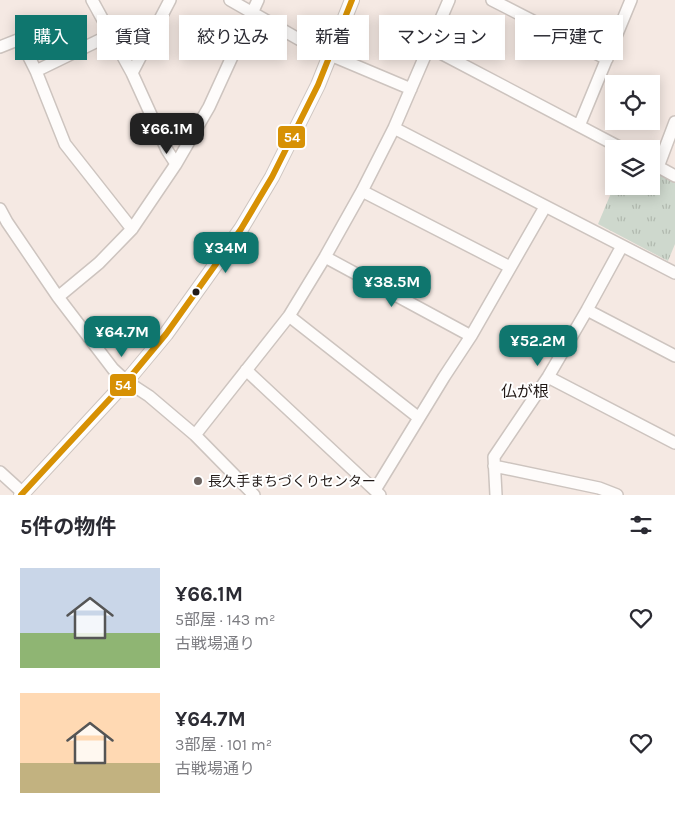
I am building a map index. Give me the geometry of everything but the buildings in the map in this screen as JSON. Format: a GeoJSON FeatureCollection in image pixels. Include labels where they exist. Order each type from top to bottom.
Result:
{"type":"FeatureCollection","features":[{"type":"Feature","properties":{"kind":"street"},"geometry":{"type":"LineString","coordinates":[[92,0],[101,15]]}},
{"type":"Feature","properties":{"kind":"street"},"geometry":{"type":"LineString","coordinates":[[132,73],[170,0]]}},
{"type":"Feature","properties":{"kind":"street"},"geometry":{"type":"LineString","coordinates":[[230,0],[297,38]]}},
{"type":"Feature","properties":{"kind":"street"},"geometry":{"type":"LineString","coordinates":[[58,297],[99,263],[132,230],[176,164],[209,107],[258,0]]}},
{"type":"Feature","properties":{"kind":"street"},"geometry":{"type":"LineString","coordinates":[[346,15],[352,0]]}},
{"type":"Feature","properties":{"kind":"street"},"geometry":{"type":"LineString","coordinates":[[442,15],[448,0]]}},
{"type":"Feature","properties":{"kind":"street"},"geometry":{"type":"LineString","coordinates":[[492,0],[521,15]]}},
{"type":"Feature","properties":{"kind":"street"},"geometry":{"type":"LineString","coordinates":[[623,20],[631,0]]}},
{"type":"Feature","properties":{"kind":"street"},"geometry":{"type":"LineString","coordinates":[[0,47],[20,39],[36,71],[65,144],[132,230]]}},
{"type":"Feature","properties":{"kind":"street"},"geometry":{"type":"LineString","coordinates":[[36,71],[97,41]]}},
{"type":"Feature","properties":{"kind":"street"},"geometry":{"type":"LineString","coordinates":[[125,60],[167,150],[176,164]]}},
{"type":"Feature","properties":{"kind":"street"},"geometry":{"type":"LineString","coordinates":[[0,472],[22,494],[126,381],[166,334],[241,229],[272,177],[318,85],[328,60]]}},
{"type":"Feature","properties":{"kind":"street"},"geometry":{"type":"LineString","coordinates":[[342,60],[411,89]]}},
{"type":"Feature","properties":{"kind":"street"},"geometry":{"type":"LineString","coordinates":[[195,435],[289,316],[362,191],[394,128],[423,60]]}},
{"type":"Feature","properties":{"kind":"street"},"geometry":{"type":"LineString","coordinates":[[454,60],[606,140]]}},
{"type":"Feature","properties":{"kind":"street"},"geometry":{"type":"LineString","coordinates":[[579,126],[607,60]]}},
{"type":"Feature","properties":{"kind":"street"},"geometry":{"type":"LineString","coordinates":[[660,153],[675,122]]}},
{"type":"Feature","properties":{"kind":"street"},"geometry":{"type":"LineString","coordinates":[[394,128],[675,273]]}},
{"type":"Feature","properties":{"kind":"street"},"geometry":{"type":"LineString","coordinates":[[660,168],[675,176]]}},
{"type":"Feature","properties":{"kind":"street"},"geometry":{"type":"LineString","coordinates":[[362,191],[510,267]]}},
{"type":"Feature","properties":{"kind":"street"},"geometry":{"type":"LineString","coordinates":[[246,370],[378,492],[419,418],[471,336],[545,207]]}},
{"type":"Feature","properties":{"kind":"street"},"geometry":{"type":"LineString","coordinates":[[0,209],[4,226],[114,369],[126,381],[149,396],[195,435],[254,495]]}},
{"type":"Feature","properties":{"kind":"street"},"geometry":{"type":"LineString","coordinates":[[496,495],[494,457],[548,377],[588,310],[622,246]]}},
{"type":"Feature","properties":{"kind":"street"},"geometry":{"type":"LineString","coordinates":[[324,257],[471,336]]}},
{"type":"Feature","properties":{"kind":"street"},"geometry":{"type":"LineString","coordinates":[[588,310],[675,356]]}},
{"type":"Feature","properties":{"kind":"street"},"geometry":{"type":"LineString","coordinates":[[289,316],[419,418]]}},
{"type":"Feature","properties":{"kind":"street"},"geometry":{"type":"LineString","coordinates":[[548,377],[675,442]]}},
{"type":"Feature","properties":{"kind":"street"},"geometry":{"type":"LineString","coordinates":[[494,466],[599,488],[617,495]]}},
{"type":"Feature","properties":{"kind":"green space"},"geometry":{"type":"Polygon","coordinates":[[[660,175],[675,183],[675,244],[668,261],[598,224],[610,195],[660,195],[660,175]]]}},
{"type":"Feature","properties":{"kind":"transit line","name":"54"},"geometry":{"type":"LineString","coordinates":[[21,495],[131,376],[166,334],[241,229],[272,177],[318,85],[352,0]]}},
{"type":"Feature","properties":{"kind":"place","name":"長久手まちづくりセンター"},"geometry":{"type":"Point","coordinates":[198,481]}},
{"type":"Feature","properties":{"kind":"district","name":"仏が根"},"geometry":{"type":"Point","coordinates":[525,391]}}]}
